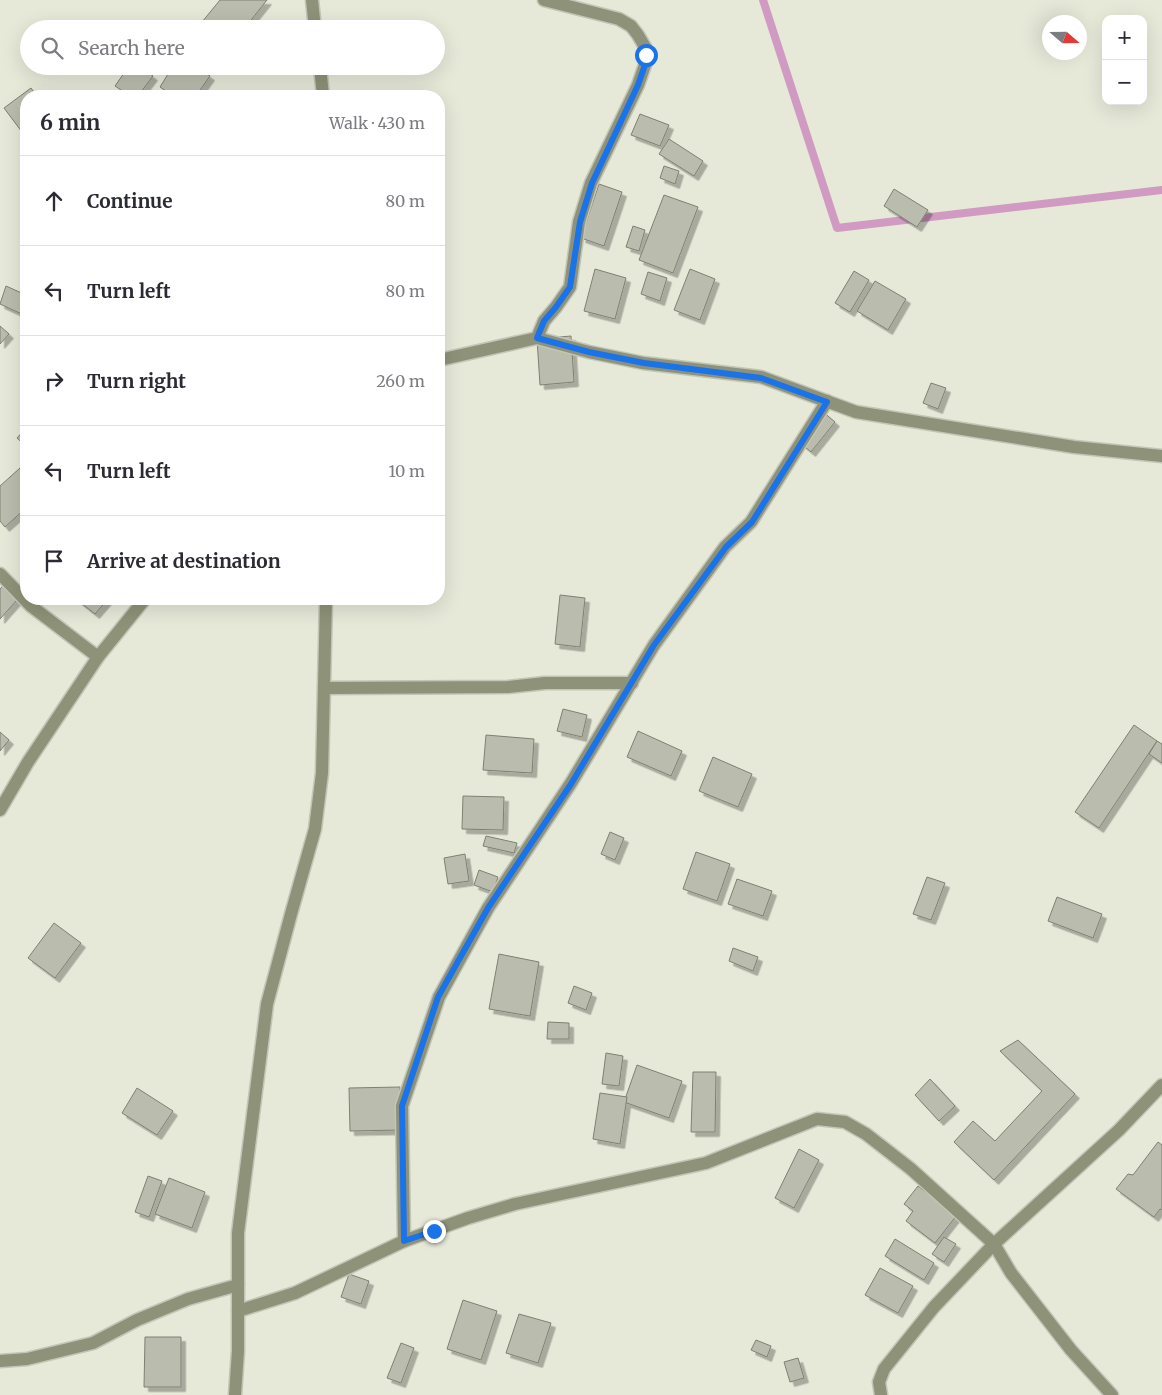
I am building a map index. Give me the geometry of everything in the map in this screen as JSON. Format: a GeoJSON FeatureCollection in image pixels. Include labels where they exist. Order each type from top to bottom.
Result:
{"type":"FeatureCollection","features":[{"type":"Feature","properties":{"kind":"street"},"geometry":{"type":"LineString","coordinates":[[312,0],[314,20]]}},
{"type":"Feature","properties":{"kind":"street"},"geometry":{"type":"LineString","coordinates":[[537,338],[544,321],[570,287],[580,222],[592,183],[638,85],[646,62],[645,47],[631,26],[619,19],[544,0]]}},
{"type":"Feature","properties":{"kind":"street"},"geometry":{"type":"LineString","coordinates":[[321,75],[322,90]]}},
{"type":"Feature","properties":{"kind":"street"},"geometry":{"type":"LineString","coordinates":[[445,359],[537,338],[589,352],[644,363],[761,378],[856,412],[1074,447],[1162,456]]}},
{"type":"Feature","properties":{"kind":"street"},"geometry":{"type":"LineString","coordinates":[[404,1241],[402,1106],[438,997],[488,908],[571,784],[654,645],[720,554],[752,522],[827,402]]}},
{"type":"Feature","properties":{"kind":"street"},"geometry":{"type":"LineString","coordinates":[[0,574],[20,595]]}},
{"type":"Feature","properties":{"kind":"street"},"geometry":{"type":"LineString","coordinates":[[30,605],[98,657]]}},
{"type":"Feature","properties":{"kind":"street"},"geometry":{"type":"LineString","coordinates":[[0,810],[28,762],[98,657],[140,605]]}},
{"type":"Feature","properties":{"kind":"street"},"geometry":{"type":"LineString","coordinates":[[235,1395],[238,1233],[267,1004],[290,914],[315,829],[322,774],[326,605]]}},
{"type":"Feature","properties":{"kind":"street"},"geometry":{"type":"LineString","coordinates":[[324,688],[632,683]]}},
{"type":"Feature","properties":{"kind":"street"},"geometry":{"type":"LineString","coordinates":[[881,1395],[879,1382],[884,1369],[934,1307],[994,1244],[1119,1130],[1162,1085]]}},
{"type":"Feature","properties":{"kind":"street"},"geometry":{"type":"LineString","coordinates":[[238,1311],[295,1293],[404,1241],[468,1218],[515,1204],[706,1163],[817,1119],[845,1122],[866,1134],[911,1169],[994,1244],[1017,1281],[1071,1350],[1112,1395]]}},
{"type":"Feature","properties":{"kind":"street"},"geometry":{"type":"LineString","coordinates":[[0,1361],[27,1359],[93,1343],[137,1320],[188,1299],[238,1286]]}},
{"type":"Feature","properties":{"kind":"building"},"geometry":{"type":"Polygon","coordinates":[[[220,0],[267,0],[251,20],[204,20],[220,0]]]}},
{"type":"Feature","properties":{"kind":"building"},"geometry":{"type":"Polygon","coordinates":[[[123,75],[153,76],[142,90],[121,90],[115,86],[123,75]]]}},
{"type":"Feature","properties":{"kind":"building"},"geometry":{"type":"Polygon","coordinates":[[[167,75],[210,76],[200,90],[164,90],[160,87],[167,75]]]}},
{"type":"Feature","properties":{"kind":"building"},"geometry":{"type":"Polygon","coordinates":[[[20,96],[20,129],[4,108],[20,96]]]}},
{"type":"Feature","properties":{"kind":"building"},"geometry":{"type":"Polygon","coordinates":[[[640,114],[669,125],[660,146],[631,135],[640,114]]]}},
{"type":"Feature","properties":{"kind":"building"},"geometry":{"type":"Polygon","coordinates":[[[669,139],[703,161],[694,176],[659,154],[669,139]]]}},
{"type":"Feature","properties":{"kind":"building"},"geometry":{"type":"Polygon","coordinates":[[[664,166],[679,171],[675,184],[660,178],[664,166]]]}},
{"type":"Feature","properties":{"kind":"building"},"geometry":{"type":"Polygon","coordinates":[[[599,184],[622,192],[604,246],[581,238],[599,184]]]}},
{"type":"Feature","properties":{"kind":"building"},"geometry":{"type":"Polygon","coordinates":[[[894,189],[928,210],[917,227],[884,206],[894,189]]]}},
{"type":"Feature","properties":{"kind":"building"},"geometry":{"type":"Polygon","coordinates":[[[664,195],[698,207],[673,273],[639,260],[664,195]]]}},
{"type":"Feature","properties":{"kind":"building"},"geometry":{"type":"Polygon","coordinates":[[[633,226],[645,230],[639,251],[626,247],[633,226]]]}},
{"type":"Feature","properties":{"kind":"building"},"geometry":{"type":"Polygon","coordinates":[[[595,269],[626,278],[615,319],[584,311],[595,269]]]}},
{"type":"Feature","properties":{"kind":"building"},"geometry":{"type":"Polygon","coordinates":[[[690,269],[715,279],[700,320],[674,310],[690,269]]]}},
{"type":"Feature","properties":{"kind":"building"},"geometry":{"type":"Polygon","coordinates":[[[854,271],[869,280],[850,312],[835,303],[854,271]]]}},
{"type":"Feature","properties":{"kind":"building"},"geometry":{"type":"Polygon","coordinates":[[[648,272],[667,278],[660,301],[641,294],[648,272]]]}},
{"type":"Feature","properties":{"kind":"building"},"geometry":{"type":"Polygon","coordinates":[[[875,281],[906,299],[888,330],[857,311],[875,281]]]}},
{"type":"Feature","properties":{"kind":"building"},"geometry":{"type":"Polygon","coordinates":[[[6,286],[20,292],[20,313],[0,304],[6,286]]]}},
{"type":"Feature","properties":{"kind":"building"},"geometry":{"type":"Polygon","coordinates":[[[0,326],[9,334],[0,344],[0,326]]]}},
{"type":"Feature","properties":{"kind":"building"},"geometry":{"type":"Polygon","coordinates":[[[571,336],[574,382],[540,385],[537,339],[571,336]]]}},
{"type":"Feature","properties":{"kind":"building"},"geometry":{"type":"Polygon","coordinates":[[[931,383],[946,388],[938,409],[923,403],[931,383]]]}},
{"type":"Feature","properties":{"kind":"building"},"geometry":{"type":"Polygon","coordinates":[[[822,411],[835,422],[811,452],[798,441],[822,411]]]}},
{"type":"Feature","properties":{"kind":"building"},"geometry":{"type":"Polygon","coordinates":[[[20,468],[20,513],[5,527],[0,521],[0,486],[20,468]]]}},
{"type":"Feature","properties":{"kind":"building"},"geometry":{"type":"Polygon","coordinates":[[[10,578],[20,587],[20,597],[0,619],[0,589],[10,578]]]}},
{"type":"Feature","properties":{"kind":"building"},"geometry":{"type":"Polygon","coordinates":[[[560,595],[585,598],[580,647],[555,644],[560,595]]]}},
{"type":"Feature","properties":{"kind":"building"},"geometry":{"type":"Polygon","coordinates":[[[84,605],[103,605],[95,614],[84,605]]]}},
{"type":"Feature","properties":{"kind":"building"},"geometry":{"type":"Polygon","coordinates":[[[563,709],[587,715],[582,737],[557,731],[563,709]]]}},
{"type":"Feature","properties":{"kind":"building"},"geometry":{"type":"Polygon","coordinates":[[[1134,725],[1157,741],[1099,828],[1075,812],[1134,725]]]}},
{"type":"Feature","properties":{"kind":"building"},"geometry":{"type":"Polygon","coordinates":[[[638,731],[682,751],[671,776],[627,757],[638,731]]]}},
{"type":"Feature","properties":{"kind":"building"},"geometry":{"type":"Polygon","coordinates":[[[0,732],[9,740],[0,751],[0,732]]]}},
{"type":"Feature","properties":{"kind":"building"},"geometry":{"type":"Polygon","coordinates":[[[486,735],[534,739],[532,773],[483,770],[486,735]]]}},
{"type":"Feature","properties":{"kind":"building"},"geometry":{"type":"Polygon","coordinates":[[[1157,741],[1162,744],[1162,763],[1149,754],[1157,741]]]}},
{"type":"Feature","properties":{"kind":"building"},"geometry":{"type":"Polygon","coordinates":[[[713,757],[752,774],[738,807],[699,791],[713,757]]]}},
{"type":"Feature","properties":{"kind":"building"},"geometry":{"type":"Polygon","coordinates":[[[463,796],[504,797],[503,830],[462,829],[463,796]]]}},
{"type":"Feature","properties":{"kind":"building"},"geometry":{"type":"Polygon","coordinates":[[[610,832],[624,838],[615,860],[601,854],[610,832]]]}},
{"type":"Feature","properties":{"kind":"building"},"geometry":{"type":"Polygon","coordinates":[[[486,836],[517,843],[514,853],[483,846],[486,836]]]}},
{"type":"Feature","properties":{"kind":"building"},"geometry":{"type":"Polygon","coordinates":[[[696,852],[730,864],[717,901],[683,889],[696,852]]]}},
{"type":"Feature","properties":{"kind":"building"},"geometry":{"type":"Polygon","coordinates":[[[465,854],[469,881],[448,884],[444,858],[465,854]]]}},
{"type":"Feature","properties":{"kind":"building"},"geometry":{"type":"Polygon","coordinates":[[[479,870],[498,877],[493,892],[474,885],[479,870]]]}},
{"type":"Feature","properties":{"kind":"building"},"geometry":{"type":"Polygon","coordinates":[[[927,877],[945,883],[931,920],[913,914],[927,877]]]}},
{"type":"Feature","properties":{"kind":"building"},"geometry":{"type":"Polygon","coordinates":[[[737,879],[772,891],[763,916],[728,904],[737,879]]]}},
{"type":"Feature","properties":{"kind":"building"},"geometry":{"type":"Polygon","coordinates":[[[1057,897],[1102,914],[1093,938],[1048,921],[1057,897]]]}},
{"type":"Feature","properties":{"kind":"building"},"geometry":{"type":"Polygon","coordinates":[[[54,923],[81,943],[55,978],[28,958],[54,923]]]}},
{"type":"Feature","properties":{"kind":"building"},"geometry":{"type":"Polygon","coordinates":[[[733,948],[758,957],[753,971],[729,961],[733,948]]]}},
{"type":"Feature","properties":{"kind":"building"},"geometry":{"type":"Polygon","coordinates":[[[499,954],[539,962],[530,1016],[489,1009],[499,954]]]}},
{"type":"Feature","properties":{"kind":"building"},"geometry":{"type":"Polygon","coordinates":[[[574,986],[592,993],[586,1010],[568,1003],[574,986]]]}},
{"type":"Feature","properties":{"kind":"building"},"geometry":{"type":"Polygon","coordinates":[[[548,1022],[569,1023],[569,1039],[547,1039],[548,1022]]]}},
{"type":"Feature","properties":{"kind":"building"},"geometry":{"type":"Polygon","coordinates":[[[1018,1040],[1075,1094],[994,1180],[954,1142],[973,1121],[995,1141],[1042,1091],[1000,1051],[1018,1040]]]}},
{"type":"Feature","properties":{"kind":"building"},"geometry":{"type":"Polygon","coordinates":[[[606,1053],[623,1056],[619,1086],[602,1084],[606,1053]]]}},
{"type":"Feature","properties":{"kind":"building"},"geometry":{"type":"Polygon","coordinates":[[[637,1065],[682,1081],[669,1118],[624,1102],[637,1065]]]}},
{"type":"Feature","properties":{"kind":"building"},"geometry":{"type":"Polygon","coordinates":[[[693,1072],[716,1072],[715,1132],[691,1132],[693,1072]]]}},
{"type":"Feature","properties":{"kind":"building"},"geometry":{"type":"Polygon","coordinates":[[[930,1079],[955,1106],[939,1121],[915,1095],[930,1079]]]}},
{"type":"Feature","properties":{"kind":"building"},"geometry":{"type":"Polygon","coordinates":[[[400,1087],[401,1130],[350,1131],[349,1088],[400,1087]]]}},
{"type":"Feature","properties":{"kind":"building"},"geometry":{"type":"Polygon","coordinates":[[[137,1088],[173,1111],[157,1135],[122,1113],[137,1088]]]}},
{"type":"Feature","properties":{"kind":"building"},"geometry":{"type":"Polygon","coordinates":[[[600,1093],[627,1097],[620,1144],[593,1139],[600,1093]]]}},
{"type":"Feature","properties":{"kind":"building"},"geometry":{"type":"Polygon","coordinates":[[[1158,1142],[1162,1145],[1162,1210],[1160,1209],[1154,1217],[1116,1189],[1128,1174],[1133,1175],[1158,1142]]]}},
{"type":"Feature","properties":{"kind":"building"},"geometry":{"type":"Polygon","coordinates":[[[799,1149],[819,1160],[794,1208],[775,1198],[799,1149]]]}},
{"type":"Feature","properties":{"kind":"building"},"geometry":{"type":"Polygon","coordinates":[[[148,1176],[162,1181],[149,1217],[135,1212],[148,1176]]]}},
{"type":"Feature","properties":{"kind":"building"},"geometry":{"type":"Polygon","coordinates":[[[169,1178],[205,1192],[192,1228],[155,1214],[169,1178]]]}},
{"type":"Feature","properties":{"kind":"building"},"geometry":{"type":"Polygon","coordinates":[[[918,1186],[957,1215],[935,1243],[906,1221],[913,1211],[904,1204],[918,1186]]]}},
{"type":"Feature","properties":{"kind":"building"},"geometry":{"type":"Polygon","coordinates":[[[944,1237],[956,1244],[944,1262],[932,1254],[944,1237]]]}},
{"type":"Feature","properties":{"kind":"building"},"geometry":{"type":"Polygon","coordinates":[[[895,1239],[934,1263],[924,1280],[885,1256],[895,1239]]]}},
{"type":"Feature","properties":{"kind":"building"},"geometry":{"type":"Polygon","coordinates":[[[880,1268],[913,1286],[898,1313],[865,1295],[880,1268]]]}},
{"type":"Feature","properties":{"kind":"building"},"geometry":{"type":"Polygon","coordinates":[[[349,1274],[369,1281],[361,1304],[341,1297],[349,1274]]]}},
{"type":"Feature","properties":{"kind":"building"},"geometry":{"type":"Polygon","coordinates":[[[463,1300],[497,1311],[481,1360],[447,1349],[463,1300]]]}},
{"type":"Feature","properties":{"kind":"building"},"geometry":{"type":"Polygon","coordinates":[[[519,1314],[551,1323],[538,1363],[506,1353],[519,1314]]]}},
{"type":"Feature","properties":{"kind":"building"},"geometry":{"type":"Polygon","coordinates":[[[145,1337],[181,1337],[181,1387],[144,1387],[145,1337]]]}},
{"type":"Feature","properties":{"kind":"building"},"geometry":{"type":"Polygon","coordinates":[[[756,1340],[771,1346],[767,1357],[751,1350],[756,1340]]]}},
{"type":"Feature","properties":{"kind":"building"},"geometry":{"type":"Polygon","coordinates":[[[401,1343],[414,1348],[401,1383],[387,1378],[401,1343]]]}},
{"type":"Feature","properties":{"kind":"building"},"geometry":{"type":"Polygon","coordinates":[[[798,1358],[804,1378],[790,1382],[784,1362],[798,1358]]]}},
{"type":"Feature","properties":{"kind":"waterway"},"geometry":{"type":"LineString","coordinates":[[763,0],[837,228],[1162,190]]}},
{"type":"Feature","properties":{"kind":"route"},"geometry":{"type":"LineString","coordinates":[[434,1231],[404,1241],[402,1106],[438,997],[488,908],[571,784],[654,645],[726,547],[752,522],[827,402],[761,378],[644,363],[589,352],[537,338],[544,321],[570,287],[580,222],[592,183],[638,85],[646,62],[646,55]]}}]}
